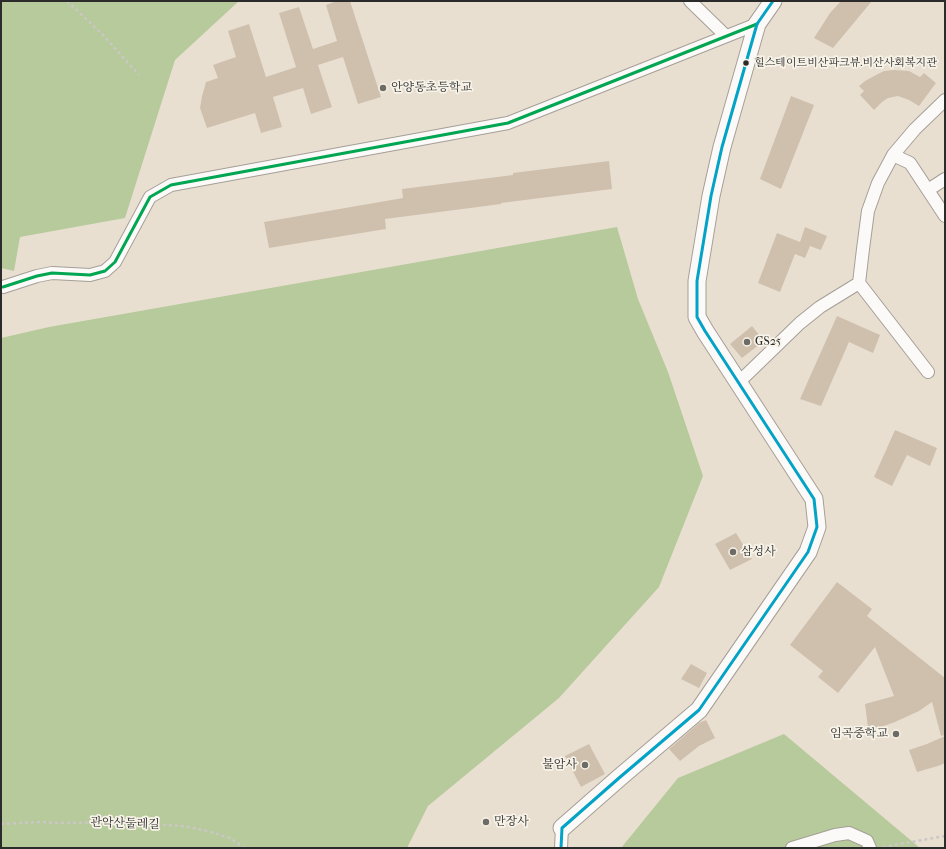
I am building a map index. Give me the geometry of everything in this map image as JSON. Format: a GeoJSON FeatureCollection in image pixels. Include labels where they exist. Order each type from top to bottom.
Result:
{"type":"FeatureCollection","features":[{"type":"Feature","properties":{"kind":"street"},"geometry":{"type":"LineString","coordinates":[[690,1],[726,36]]}},
{"type":"Feature","properties":{"kind":"street"},"geometry":{"type":"LineString","coordinates":[[561,848],[562,828],[699,710],[808,552],[817,527],[814,499],[738,383],[697,317],[697,281],[712,189],[722,147],[757,24],[773,1]]}},
{"type":"Feature","properties":{"kind":"street"},"geometry":{"type":"LineString","coordinates":[[3,287],[52,273],[90,275],[105,271],[115,262],[150,197],[171,185],[508,123],[757,24]]}},
{"type":"Feature","properties":{"kind":"street"},"geometry":{"type":"LineString","coordinates":[[928,372],[859,283],[868,211],[878,183],[893,155],[915,129],[945,100]]}},
{"type":"Feature","properties":{"kind":"street"},"geometry":{"type":"LineString","coordinates":[[893,155],[910,163],[945,216]]}},
{"type":"Feature","properties":{"kind":"street"},"geometry":{"type":"LineString","coordinates":[[928,190],[945,179]]}},
{"type":"Feature","properties":{"kind":"street"},"geometry":{"type":"LineString","coordinates":[[738,383],[800,323],[820,307],[859,283]]}},
{"type":"Feature","properties":{"kind":"street"},"geometry":{"type":"LineString","coordinates":[[792,848],[835,835],[849,833],[867,841],[870,848]]}},
{"type":"Feature","properties":{"kind":"path"},"geometry":{"type":"LineString","coordinates":[[67,1],[103,35],[139,75]]}},
{"type":"Feature","properties":{"kind":"path","name":"관악산둘레길"},"geometry":{"type":"LineString","coordinates":[[1,824],[40,822],[108,822],[183,826],[208,831],[230,838],[245,848]]}},
{"type":"Feature","properties":{"kind":"path"},"geometry":{"type":"LineString","coordinates":[[877,848],[945,836]]}},
{"type":"Feature","properties":{"kind":"green space"},"geometry":{"type":"Polygon","coordinates":[[[1,1],[239,1],[175,60],[125,218],[20,237],[14,271],[1,268],[1,1]]]}},
{"type":"Feature","properties":{"kind":"green space"},"geometry":{"type":"Polygon","coordinates":[[[617,227],[638,299],[668,372],[703,476],[659,587],[559,698],[428,806],[407,848],[1,848],[1,338],[49,327],[617,227]]]}},
{"type":"Feature","properties":{"kind":"green space"},"geometry":{"type":"Polygon","coordinates":[[[784,734],[920,848],[621,848],[678,778],[784,734]]]}},
{"type":"Feature","properties":{"kind":"building"},"geometry":{"type":"Polygon","coordinates":[[[337,1],[350,1],[381,97],[358,104],[343,57],[318,65],[332,107],[311,114],[303,88],[273,97],[282,127],[261,133],[255,113],[207,128],[200,108],[206,82],[218,78],[213,65],[236,57],[228,31],[249,24],[266,77],[296,67],[279,13],[299,7],[313,49],[337,41],[326,5],[337,1]]]}},
{"type":"Feature","properties":{"kind":"building"},"geometry":{"type":"Polygon","coordinates":[[[841,1],[872,1],[833,48],[814,38],[830,13],[841,1]]]}},
{"type":"Feature","properties":{"kind":"building"},"geometry":{"type":"Polygon","coordinates":[[[884,71],[909,71],[920,77],[924,73],[936,83],[919,106],[898,96],[888,98],[874,110],[860,95],[864,91],[859,86],[865,81],[884,71]]]}},
{"type":"Feature","properties":{"kind":"building"},"geometry":{"type":"Polygon","coordinates":[[[791,96],[814,105],[781,189],[760,179],[791,96]]]}},
{"type":"Feature","properties":{"kind":"building"},"geometry":{"type":"Polygon","coordinates":[[[609,161],[612,189],[385,219],[386,229],[269,248],[264,222],[403,198],[402,189],[609,161]]]}},
{"type":"Feature","properties":{"kind":"building"},"geometry":{"type":"Polygon","coordinates":[[[805,227],[827,236],[821,250],[810,246],[805,258],[795,254],[780,292],[758,283],[777,233],[800,242],[805,227]]]}},
{"type":"Feature","properties":{"kind":"building"},"geometry":{"type":"Polygon","coordinates":[[[837,316],[880,335],[873,353],[849,342],[821,406],[800,399],[837,316]]]}},
{"type":"Feature","properties":{"kind":"building","name":"GS25"},"geometry":{"type":"Polygon","coordinates":[[[752,326],[764,341],[742,358],[730,344],[752,326]]]}},
{"type":"Feature","properties":{"kind":"building"},"geometry":{"type":"Polygon","coordinates":[[[895,430],[937,448],[930,466],[907,455],[892,486],[874,477],[895,430]]]}},
{"type":"Feature","properties":{"kind":"building","name":"삼성사"},"geometry":{"type":"Polygon","coordinates":[[[736,533],[752,559],[730,570],[715,544],[736,533]]]}},
{"type":"Feature","properties":{"kind":"building","name":"임곡중학교"},"geometry":{"type":"Polygon","coordinates":[[[837,582],[872,609],[867,616],[945,678],[945,735],[941,736],[932,702],[919,711],[895,722],[884,726],[868,728],[865,704],[894,696],[875,647],[838,693],[818,677],[823,671],[790,645],[837,582]]]}},
{"type":"Feature","properties":{"kind":"building"},"geometry":{"type":"Polygon","coordinates":[[[691,664],[707,673],[699,688],[681,679],[691,664]]]}},
{"type":"Feature","properties":{"kind":"building"},"geometry":{"type":"Polygon","coordinates":[[[706,720],[715,738],[699,746],[680,761],[669,749],[699,723],[706,720]]]}},
{"type":"Feature","properties":{"kind":"building","name":"임곡중학교"},"geometry":{"type":"Polygon","coordinates":[[[945,736],[945,763],[917,772],[909,750],[945,736]]]}},
{"type":"Feature","properties":{"kind":"building","name":"불암사"},"geometry":{"type":"Polygon","coordinates":[[[589,744],[605,774],[581,787],[565,756],[589,744]]]}},
{"type":"Feature","properties":{"kind":"transit line"},"geometry":{"type":"LineString","coordinates":[[561,848],[562,828],[699,710],[808,552],[817,527],[814,499],[697,317],[697,281],[711,196],[722,147],[757,24],[773,1]]}},
{"type":"Feature","properties":{"kind":"transit line"},"geometry":{"type":"LineString","coordinates":[[3,287],[37,276],[52,273],[90,275],[105,271],[115,262],[150,197],[171,185],[508,123],[757,24]]}},
{"type":"Feature","properties":{"kind":"place","name":"힐스테이트비산파크뷰.비산사회복지관"},"geometry":{"type":"Point","coordinates":[746,63]}},
{"type":"Feature","properties":{"kind":"place","name":"안양동초등학교"},"geometry":{"type":"Point","coordinates":[383,88]}},
{"type":"Feature","properties":{"kind":"place","name":"GS25"},"geometry":{"type":"Point","coordinates":[747,342]}},
{"type":"Feature","properties":{"kind":"place","name":"삼성사"},"geometry":{"type":"Point","coordinates":[733,552]}},
{"type":"Feature","properties":{"kind":"place","name":"임곡중학교"},"geometry":{"type":"Point","coordinates":[896,734]}},
{"type":"Feature","properties":{"kind":"place","name":"불암사"},"geometry":{"type":"Point","coordinates":[585,765]}},
{"type":"Feature","properties":{"kind":"place","name":"만장사"},"geometry":{"type":"Point","coordinates":[486,822]}}]}
